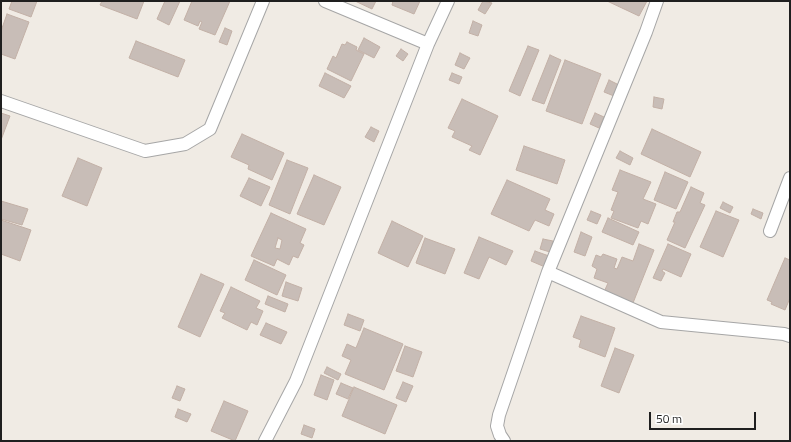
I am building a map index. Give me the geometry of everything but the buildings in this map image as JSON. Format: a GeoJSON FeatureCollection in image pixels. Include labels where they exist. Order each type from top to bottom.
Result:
{"type":"FeatureCollection","features":[{"type":"Feature","properties":{"kind":"street"},"geometry":{"type":"LineString","coordinates":[[1,101],[145,151],[185,144],[210,129],[263,1]]}},
{"type":"Feature","properties":{"kind":"street"},"geometry":{"type":"LineString","coordinates":[[325,1],[428,44]]}},
{"type":"Feature","properties":{"kind":"street"},"geometry":{"type":"LineString","coordinates":[[266,441],[296,381],[428,44],[448,1]]}},
{"type":"Feature","properties":{"kind":"street"},"geometry":{"type":"LineString","coordinates":[[504,441],[497,426],[499,415],[548,272],[657,1]]}},
{"type":"Feature","properties":{"kind":"street"},"geometry":{"type":"LineString","coordinates":[[770,231],[790,178]]}},
{"type":"Feature","properties":{"kind":"street"},"geometry":{"type":"LineString","coordinates":[[548,272],[661,322],[784,334],[790,336]]}}]}
